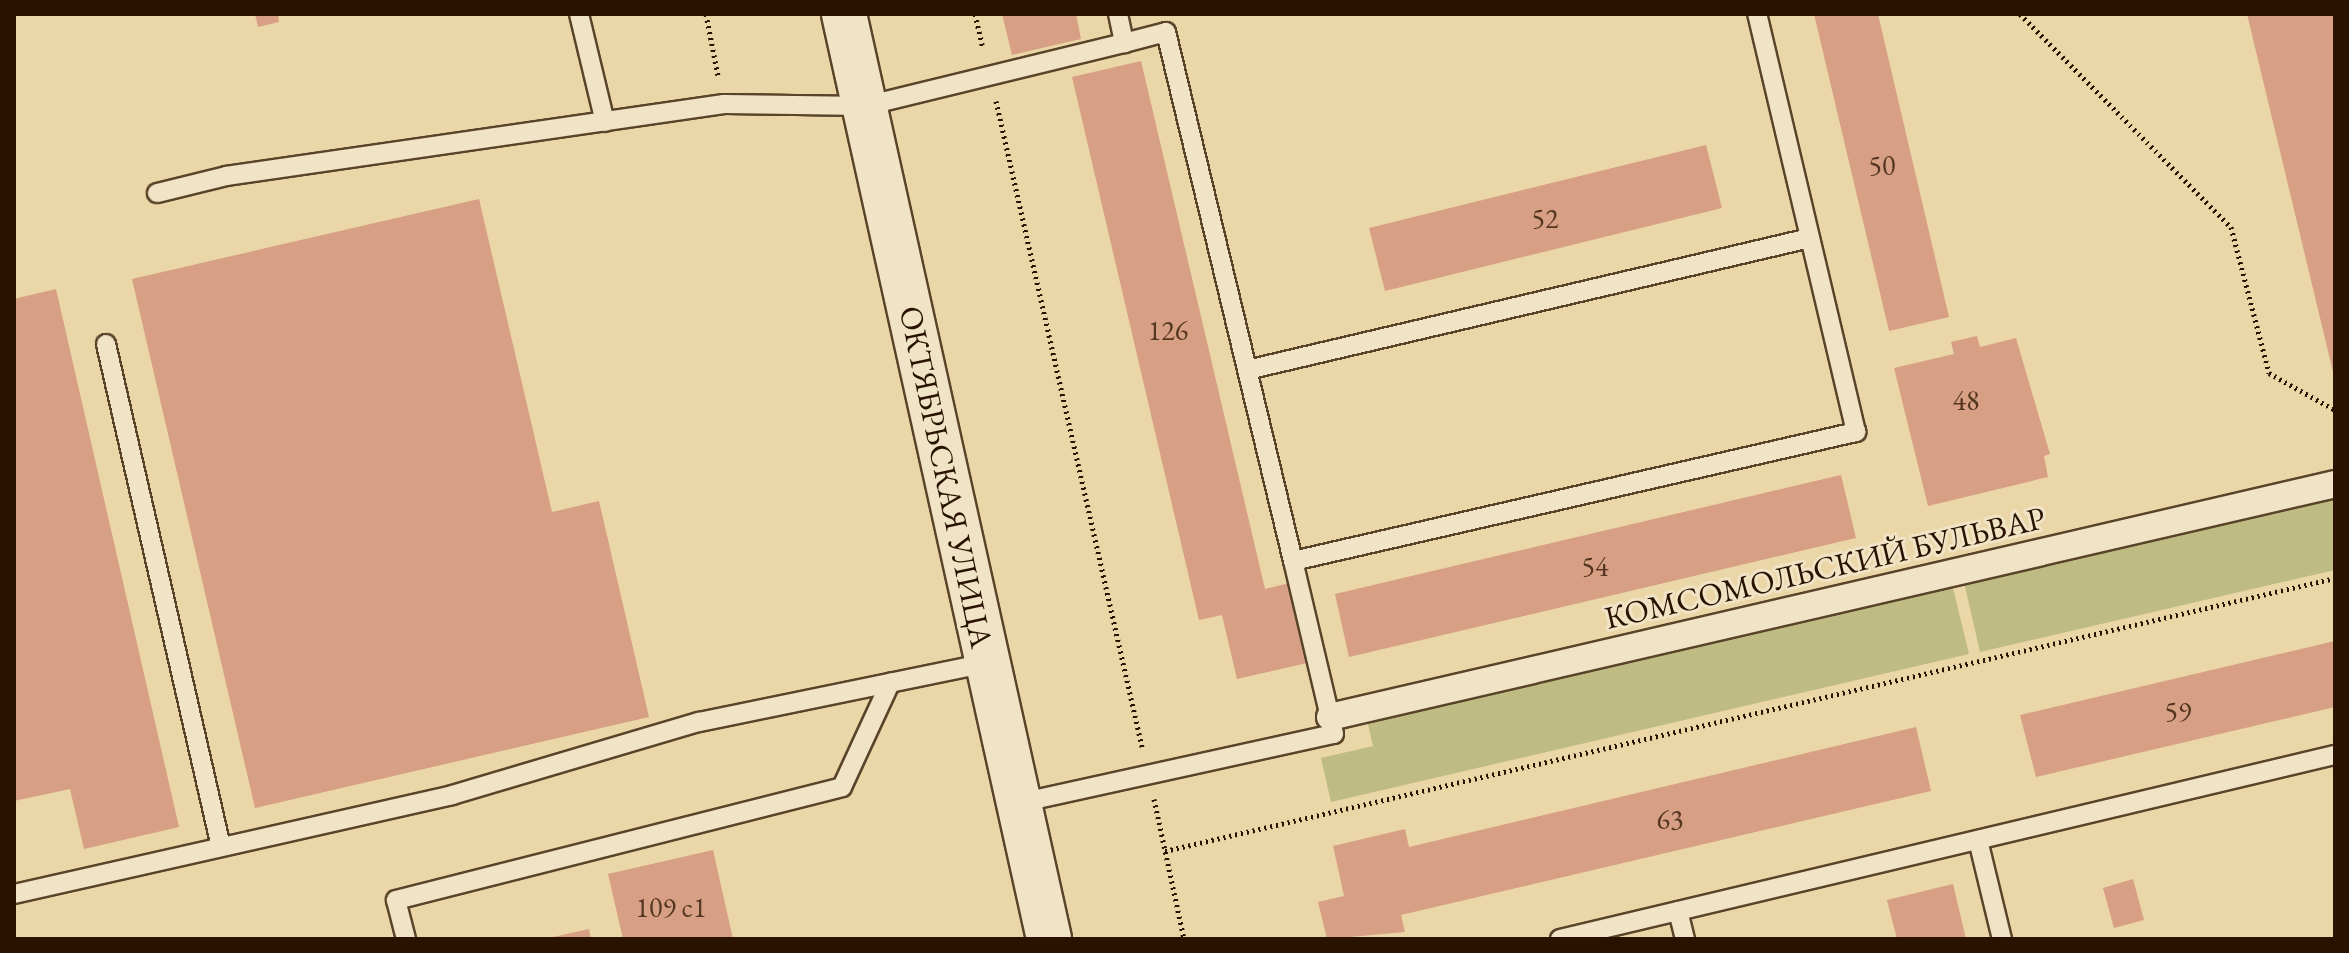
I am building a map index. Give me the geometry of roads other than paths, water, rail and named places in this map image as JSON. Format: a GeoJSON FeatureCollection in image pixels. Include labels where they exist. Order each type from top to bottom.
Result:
{"type":"FeatureCollection","features":[{"type":"Feature","properties":{"kind":"street","name":"ОКТЯБРЬСКАЯ УЛИЦА"},"geometry":{"type":"LineString","coordinates":[[844,14],[1049,939]]}},
{"type":"Feature","properties":{"kind":"street","name":"КОМСОМОЛЬСКИЙ БУЛЬВАР"},"geometry":{"type":"LineString","coordinates":[[1330,717],[2335,484]]}},
{"type":"Feature","properties":{"kind":"lane"},"geometry":{"type":"LineString","coordinates":[[579,14],[605,122]]}},
{"type":"Feature","properties":{"kind":"lane"},"geometry":{"type":"LineString","coordinates":[[1118,14],[1124,43]]}},
{"type":"Feature","properties":{"kind":"lane"},"geometry":{"type":"LineString","coordinates":[[1293,561],[1856,432],[1757,14]]}},
{"type":"Feature","properties":{"kind":"lane"},"geometry":{"type":"LineString","coordinates":[[157,193],[226,176],[724,104],[865,106],[1166,32],[1334,734],[1149,777],[1019,803]]}},
{"type":"Feature","properties":{"kind":"lane"},"geometry":{"type":"LineString","coordinates":[[1247,370],[1810,238]]}},
{"type":"Feature","properties":{"kind":"lane"},"geometry":{"type":"LineString","coordinates":[[106,344],[221,847]]}},
{"type":"Feature","properties":{"kind":"lane"},"geometry":{"type":"LineString","coordinates":[[14,894],[452,795],[699,722],[987,663]]}},
{"type":"Feature","properties":{"kind":"lane"},"geometry":{"type":"LineString","coordinates":[[406,939],[396,900],[842,787],[890,683]]}},
{"type":"Feature","properties":{"kind":"lane"},"geometry":{"type":"LineString","coordinates":[[1560,939],[2335,755]]}},
{"type":"Feature","properties":{"kind":"lane"},"geometry":{"type":"LineString","coordinates":[[1978,840],[2002,939]]}},
{"type":"Feature","properties":{"kind":"lane"},"geometry":{"type":"LineString","coordinates":[[1678,911],[1685,939]]}}]}
